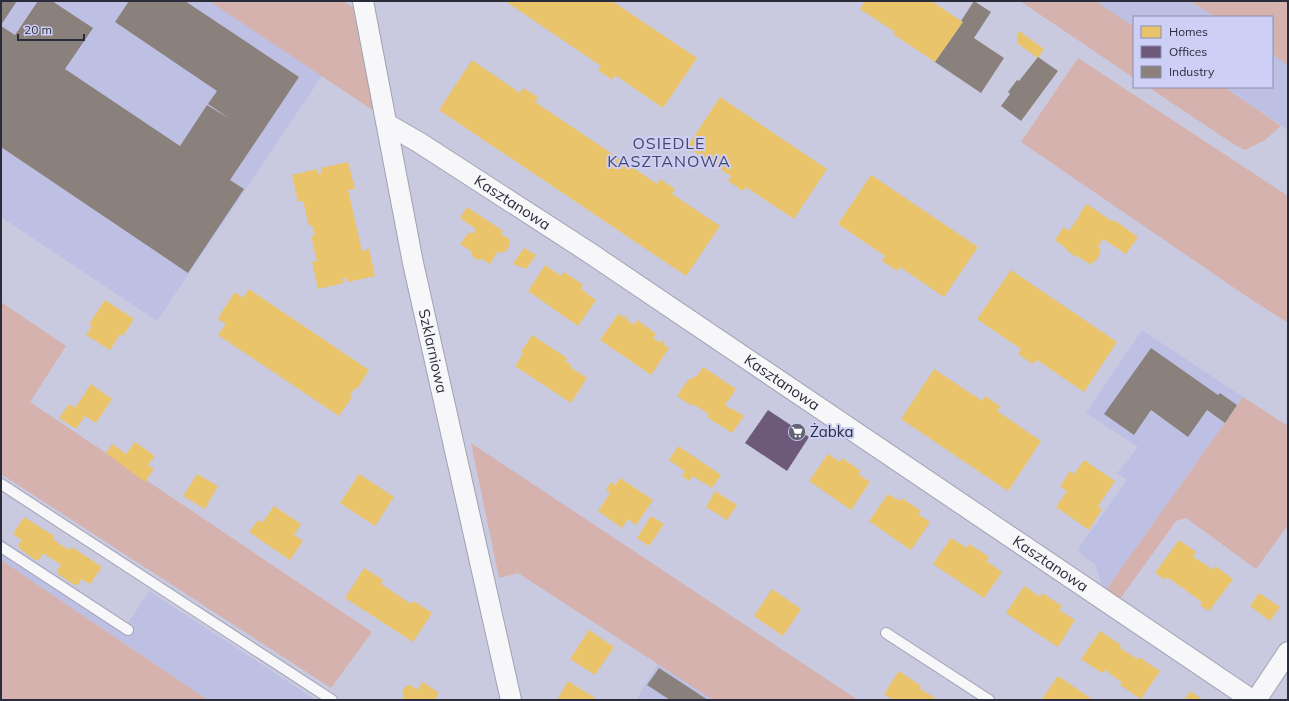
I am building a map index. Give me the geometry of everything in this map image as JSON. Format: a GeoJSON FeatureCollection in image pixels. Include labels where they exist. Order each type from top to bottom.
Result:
{"type":"FeatureCollection","features":[{"type":"Feature","properties":{"kind":"street","name":"Szklarniowa"},"geometry":{"type":"LineString","coordinates":[[363,1],[413,264],[511,700]]}},
{"type":"Feature","properties":{"kind":"street","name":"Kasztanowa"},"geometry":{"type":"LineString","coordinates":[[387,124],[420,143],[590,253],[1252,700]]}},
{"type":"Feature","properties":{"kind":"street"},"geometry":{"type":"LineString","coordinates":[[1256,700],[1288,652]]}},
{"type":"Feature","properties":{"kind":"lane"},"geometry":{"type":"LineString","coordinates":[[1,484],[332,700]]}},
{"type":"Feature","properties":{"kind":"lane"},"geometry":{"type":"LineString","coordinates":[[1,547],[128,630]]}},
{"type":"Feature","properties":{"kind":"lane"},"geometry":{"type":"LineString","coordinates":[[886,633],[988,700]]}},
{"type":"Feature","properties":{"kind":"shaded area"},"geometry":{"type":"Polygon","coordinates":[[[1,1],[209,1],[322,76],[157,321],[1,217],[1,1]]]}},
{"type":"Feature","properties":{"kind":"shaded area"},"geometry":{"type":"Polygon","coordinates":[[[209,1],[342,1],[353,7],[374,111],[209,1]]]}},
{"type":"Feature","properties":{"kind":"shaded area"},"geometry":{"type":"Polygon","coordinates":[[[1020,1],[1096,1],[1133,26],[1133,77],[1020,1]]]}},
{"type":"Feature","properties":{"kind":"shaded area"},"geometry":{"type":"Polygon","coordinates":[[[1096,1],[1190,1],[1213,16],[1133,16],[1133,26],[1096,1]]]}},
{"type":"Feature","properties":{"kind":"shaded area"},"geometry":{"type":"Polygon","coordinates":[[[1190,1],[1288,1],[1288,65],[1273,55],[1273,16],[1213,16],[1190,1]]]}},
{"type":"Feature","properties":{"kind":"shaded area"},"geometry":{"type":"Polygon","coordinates":[[[1273,55],[1288,65],[1288,130],[1225,88],[1273,88],[1273,55]]]}},
{"type":"Feature","properties":{"kind":"shaded area"},"geometry":{"type":"Polygon","coordinates":[[[1078,58],[1288,196],[1288,323],[1021,142],[1078,58]]]}},
{"type":"Feature","properties":{"kind":"shaded area"},"geometry":{"type":"Polygon","coordinates":[[[1150,88],[1225,88],[1281,126],[1265,140],[1245,150],[1235,145],[1150,88]]]}},
{"type":"Feature","properties":{"kind":"shaded area"},"geometry":{"type":"Polygon","coordinates":[[[1,302],[66,346],[30,402],[372,632],[331,688],[1,474],[1,302]]]}},
{"type":"Feature","properties":{"kind":"shaded area"},"geometry":{"type":"Polygon","coordinates":[[[1142,330],[1243,397],[1106,590],[1103,588],[1095,564],[1082,556],[1078,549],[1127,480],[1117,473],[1138,447],[1086,413],[1142,330]]]}},
{"type":"Feature","properties":{"kind":"shaded area"},"geometry":{"type":"Polygon","coordinates":[[[1243,397],[1288,426],[1288,525],[1256,569],[1186,518],[1176,521],[1120,599],[1106,590],[1243,397]]]}},
{"type":"Feature","properties":{"kind":"shaded area"},"geometry":{"type":"Polygon","coordinates":[[[471,443],[858,700],[713,700],[518,573],[499,578],[471,443]]]}},
{"type":"Feature","properties":{"kind":"shaded area"},"geometry":{"type":"Polygon","coordinates":[[[1,538],[128,623],[149,591],[316,700],[208,700],[1,560],[1,538]]]}},
{"type":"Feature","properties":{"kind":"shaded area"},"geometry":{"type":"Polygon","coordinates":[[[1,560],[208,700],[1,700],[1,560]]]}},
{"type":"Feature","properties":{"kind":"shaded area"},"geometry":{"type":"Polygon","coordinates":[[[658,664],[713,700],[636,700],[658,664]]]}},
{"type":"Feature","properties":{"kind":"building: Homes"},"geometry":{"type":"Polygon","coordinates":[[[505,1],[612,1],[697,58],[663,108],[615,75],[612,80],[598,70],[601,66],[505,1]]]}},
{"type":"Feature","properties":{"kind":"building: Homes"},"geometry":{"type":"Polygon","coordinates":[[[865,1],[931,1],[963,22],[935,62],[893,34],[895,32],[860,9],[865,1]]]}},
{"type":"Feature","properties":{"kind":"building: Homes"},"geometry":{"type":"Polygon","coordinates":[[[1019,31],[1044,49],[1038,58],[1017,43],[1017,35],[1019,31]]]}},
{"type":"Feature","properties":{"kind":"building: Homes"},"geometry":{"type":"Polygon","coordinates":[[[472,60],[520,93],[523,88],[538,97],[535,102],[657,184],[660,179],[675,189],[672,194],[720,226],[686,276],[439,110],[472,60]]]}},
{"type":"Feature","properties":{"kind":"building: Homes"},"geometry":{"type":"Polygon","coordinates":[[[720,97],[827,169],[794,219],[746,187],[743,191],[728,181],[731,176],[687,147],[720,97]]]}},
{"type":"Feature","properties":{"kind":"building: Homes"},"geometry":{"type":"Polygon","coordinates":[[[348,162],[355,189],[348,190],[362,251],[369,249],[375,276],[348,282],[346,278],[342,278],[344,283],[318,289],[312,262],[317,261],[311,236],[315,235],[312,225],[309,226],[303,201],[298,202],[292,175],[317,169],[318,174],[322,173],[321,168],[348,162]]]}},
{"type":"Feature","properties":{"kind":"building: Homes"},"geometry":{"type":"Polygon","coordinates":[[[871,175],[978,247],[944,297],[900,267],[897,271],[882,261],[885,256],[838,224],[871,175]]]}},
{"type":"Feature","properties":{"kind":"building: Homes"},"geometry":{"type":"Polygon","coordinates":[[[1087,204],[1113,222],[1114,220],[1138,237],[1126,254],[1103,239],[1098,247],[1101,250],[1099,253],[1100,254],[1091,265],[1077,256],[1076,257],[1055,240],[1064,227],[1069,231],[1087,204]]]}},
{"type":"Feature","properties":{"kind":"building: Homes"},"geometry":{"type":"Polygon","coordinates":[[[467,207],[503,231],[501,234],[510,240],[510,245],[506,251],[501,253],[498,251],[490,264],[482,259],[478,260],[472,256],[472,252],[460,244],[469,232],[472,234],[476,229],[460,218],[467,207]]]}},
{"type":"Feature","properties":{"kind":"building: Homes"},"geometry":{"type":"Polygon","coordinates":[[[524,248],[536,255],[526,269],[513,264],[524,248]]]}},
{"type":"Feature","properties":{"kind":"building: Homes"},"geometry":{"type":"Polygon","coordinates":[[[545,265],[561,276],[564,272],[573,278],[583,285],[581,289],[596,300],[578,326],[528,291],[545,265]]]}},
{"type":"Feature","properties":{"kind":"building: Homes"},"geometry":{"type":"Polygon","coordinates":[[[1011,270],[1117,342],[1084,392],[1037,360],[1033,364],[1018,354],[1021,349],[977,319],[1011,270]]]}},
{"type":"Feature","properties":{"kind":"building: Homes"},"geometry":{"type":"Polygon","coordinates":[[[249,289],[369,370],[357,389],[355,388],[350,395],[352,397],[339,416],[218,335],[226,324],[218,319],[235,292],[243,298],[249,289]]]}},
{"type":"Feature","properties":{"kind":"building: Homes"},"geometry":{"type":"Polygon","coordinates":[[[105,300],[134,319],[123,336],[120,334],[110,350],[86,335],[92,326],[89,324],[105,300]]]}},
{"type":"Feature","properties":{"kind":"building: Homes"},"geometry":{"type":"Polygon","coordinates":[[[618,314],[625,318],[627,315],[628,316],[626,319],[634,325],[637,320],[656,334],[653,338],[661,343],[663,340],[665,341],[663,344],[669,348],[651,375],[600,340],[618,314]]]}},
{"type":"Feature","properties":{"kind":"building: Homes"},"geometry":{"type":"Polygon","coordinates":[[[532,335],[567,358],[565,361],[572,365],[570,367],[587,378],[571,403],[515,366],[523,354],[521,352],[532,335]]]}},
{"type":"Feature","properties":{"kind":"building: Homes"},"geometry":{"type":"Polygon","coordinates":[[[703,367],[736,389],[725,405],[744,416],[732,433],[707,417],[709,414],[693,404],[692,406],[677,396],[688,380],[698,375],[703,367]]]}},
{"type":"Feature","properties":{"kind":"building: Homes"},"geometry":{"type":"Polygon","coordinates":[[[934,369],[982,401],[985,396],[1000,406],[997,411],[1041,441],[1008,491],[901,419],[934,369]]]}},
{"type":"Feature","properties":{"kind":"building: Homes"},"geometry":{"type":"Polygon","coordinates":[[[91,384],[112,399],[96,423],[85,416],[76,429],[59,418],[69,404],[75,408],[91,384]]]}},
{"type":"Feature","properties":{"kind":"building: Homes"},"geometry":{"type":"Polygon","coordinates":[[[135,442],[155,456],[148,465],[154,469],[145,482],[106,453],[112,444],[126,454],[135,442]]]}},
{"type":"Feature","properties":{"kind":"building: Homes"},"geometry":{"type":"Polygon","coordinates":[[[678,446],[721,475],[712,488],[693,476],[689,481],[682,476],[685,471],[669,460],[678,446]]]}},
{"type":"Feature","properties":{"kind":"building: Homes"},"geometry":{"type":"Polygon","coordinates":[[[828,454],[840,462],[842,458],[851,464],[861,471],[858,474],[870,482],[851,510],[809,481],[828,454]]]}},
{"type":"Feature","properties":{"kind":"building: Homes"},"geometry":{"type":"Polygon","coordinates":[[[1084,460],[1115,481],[1098,506],[1102,509],[1089,530],[1056,507],[1067,491],[1060,486],[1070,471],[1074,474],[1084,460]]]}},
{"type":"Feature","properties":{"kind":"building: Homes"},"geometry":{"type":"Polygon","coordinates":[[[197,474],[218,486],[205,509],[183,496],[197,474]]]}},
{"type":"Feature","properties":{"kind":"building: Homes"},"geometry":{"type":"Polygon","coordinates":[[[359,474],[394,497],[375,526],[340,503],[359,474]]]}},
{"type":"Feature","properties":{"kind":"building: Homes"},"geometry":{"type":"Polygon","coordinates":[[[620,478],[653,500],[636,525],[628,519],[622,528],[598,511],[610,493],[606,490],[611,482],[615,485],[620,478]]]}},
{"type":"Feature","properties":{"kind":"building: Homes"},"geometry":{"type":"Polygon","coordinates":[[[715,491],[737,505],[727,520],[706,507],[715,491]]]}},
{"type":"Feature","properties":{"kind":"building: Homes"},"geometry":{"type":"Polygon","coordinates":[[[888,494],[900,501],[902,498],[921,511],[918,514],[930,522],[911,550],[869,521],[888,494]]]}},
{"type":"Feature","properties":{"kind":"building: Homes"},"geometry":{"type":"Polygon","coordinates":[[[274,506],[301,524],[294,535],[303,541],[290,560],[249,532],[258,520],[262,523],[274,506]]]}},
{"type":"Feature","properties":{"kind":"building: Homes"},"geometry":{"type":"Polygon","coordinates":[[[651,516],[664,524],[649,546],[637,538],[651,516]]]}},
{"type":"Feature","properties":{"kind":"building: Homes"},"geometry":{"type":"Polygon","coordinates":[[[24,517],[54,536],[53,539],[61,545],[70,550],[72,547],[102,567],[90,584],[81,579],[79,584],[74,585],[58,574],[57,570],[61,565],[43,553],[40,559],[35,560],[20,549],[18,545],[22,540],[13,534],[24,517]]]}},
{"type":"Feature","properties":{"kind":"building: Homes"},"geometry":{"type":"Polygon","coordinates":[[[951,538],[967,548],[969,544],[989,557],[986,561],[1002,572],[984,598],[933,564],[951,538]]]}},
{"type":"Feature","properties":{"kind":"building: Homes"},"geometry":{"type":"Polygon","coordinates":[[[1179,540],[1196,552],[1193,557],[1213,570],[1215,566],[1233,579],[1209,611],[1200,605],[1202,602],[1167,577],[1165,580],[1155,573],[1179,540]]]}},
{"type":"Feature","properties":{"kind":"building: Homes"},"geometry":{"type":"Polygon","coordinates":[[[364,568],[383,580],[381,584],[411,604],[414,601],[432,613],[413,642],[345,598],[364,568]]]}},
{"type":"Feature","properties":{"kind":"building: Homes"},"geometry":{"type":"Polygon","coordinates":[[[1024,586],[1040,597],[1042,593],[1062,606],[1059,610],[1075,620],[1058,647],[1006,613],[1024,586]]]}},
{"type":"Feature","properties":{"kind":"building: Homes"},"geometry":{"type":"Polygon","coordinates":[[[772,589],[801,609],[783,636],[754,616],[772,589]]]}},
{"type":"Feature","properties":{"kind":"building: Homes"},"geometry":{"type":"Polygon","coordinates":[[[1259,593],[1280,607],[1270,621],[1250,606],[1259,593]]]}},
{"type":"Feature","properties":{"kind":"building: Homes"},"geometry":{"type":"Polygon","coordinates":[[[589,630],[614,647],[595,675],[570,659],[589,630]]]}},
{"type":"Feature","properties":{"kind":"building: Homes"},"geometry":{"type":"Polygon","coordinates":[[[1100,631],[1121,645],[1120,648],[1137,659],[1139,657],[1160,671],[1141,699],[1120,685],[1122,682],[1105,670],[1102,673],[1081,659],[1100,631]]]}},
{"type":"Feature","properties":{"kind":"building: Homes"},"geometry":{"type":"Polygon","coordinates":[[[899,671],[921,686],[919,688],[938,700],[893,700],[884,694],[899,671]]]}},
{"type":"Feature","properties":{"kind":"building: Homes"},"geometry":{"type":"Polygon","coordinates":[[[1058,676],[1093,700],[1041,700],[1058,676]]]}},
{"type":"Feature","properties":{"kind":"building: Homes"},"geometry":{"type":"Polygon","coordinates":[[[568,681],[595,698],[594,700],[557,700],[568,681]]]}},
{"type":"Feature","properties":{"kind":"building: Homes"},"geometry":{"type":"Polygon","coordinates":[[[423,682],[439,693],[436,698],[439,700],[401,700],[404,696],[402,691],[406,686],[411,685],[417,690],[423,682]]]}},
{"type":"Feature","properties":{"kind":"building: Homes"},"geometry":{"type":"Polygon","coordinates":[[[1190,691],[1203,700],[1184,700],[1190,691]]]}},
{"type":"Feature","properties":{"kind":"building: Offices"},"geometry":{"type":"Polygon","coordinates":[[[768,410],[809,437],[787,471],[745,443],[768,410]]]}},
{"type":"Feature","properties":{"kind":"building: Industry"},"geometry":{"type":"Polygon","coordinates":[[[1,1],[17,1],[1,25],[1,1]]]}},
{"type":"Feature","properties":{"kind":"building: Industry"},"geometry":{"type":"Polygon","coordinates":[[[38,1],[52,1],[93,28],[65,69],[180,146],[207,105],[230,119],[208,104],[217,91],[115,22],[129,1],[185,1],[299,77],[230,180],[244,189],[188,273],[1,147],[1,26],[15,35],[38,1]]]}},
{"type":"Feature","properties":{"kind":"building: Industry"},"geometry":{"type":"Polygon","coordinates":[[[974,1],[991,12],[974,38],[1004,58],[981,93],[935,62],[963,22],[961,21],[974,1]]]}},
{"type":"Feature","properties":{"kind":"building: Industry"},"geometry":{"type":"Polygon","coordinates":[[[1038,57],[1058,71],[1021,121],[1001,106],[1010,94],[1008,92],[1017,80],[1019,81],[1038,57]]]}},
{"type":"Feature","properties":{"kind":"building: Industry"},"geometry":{"type":"Polygon","coordinates":[[[1151,348],[1218,395],[1220,393],[1237,405],[1225,423],[1207,410],[1188,437],[1151,410],[1134,435],[1104,414],[1151,348]]]}},
{"type":"Feature","properties":{"kind":"building: Industry"},"geometry":{"type":"Polygon","coordinates":[[[659,668],[708,700],[670,700],[647,685],[659,668]]]}},
{"type":"Feature","properties":{"kind":"place","name":"Żabka"},"geometry":{"type":"Point","coordinates":[797,432]}},
{"type":"Feature","properties":{"kind":"district","name":"OSIEDLE KASZTANOWA"},"geometry":{"type":"Point","coordinates":[669,152]}}]}
